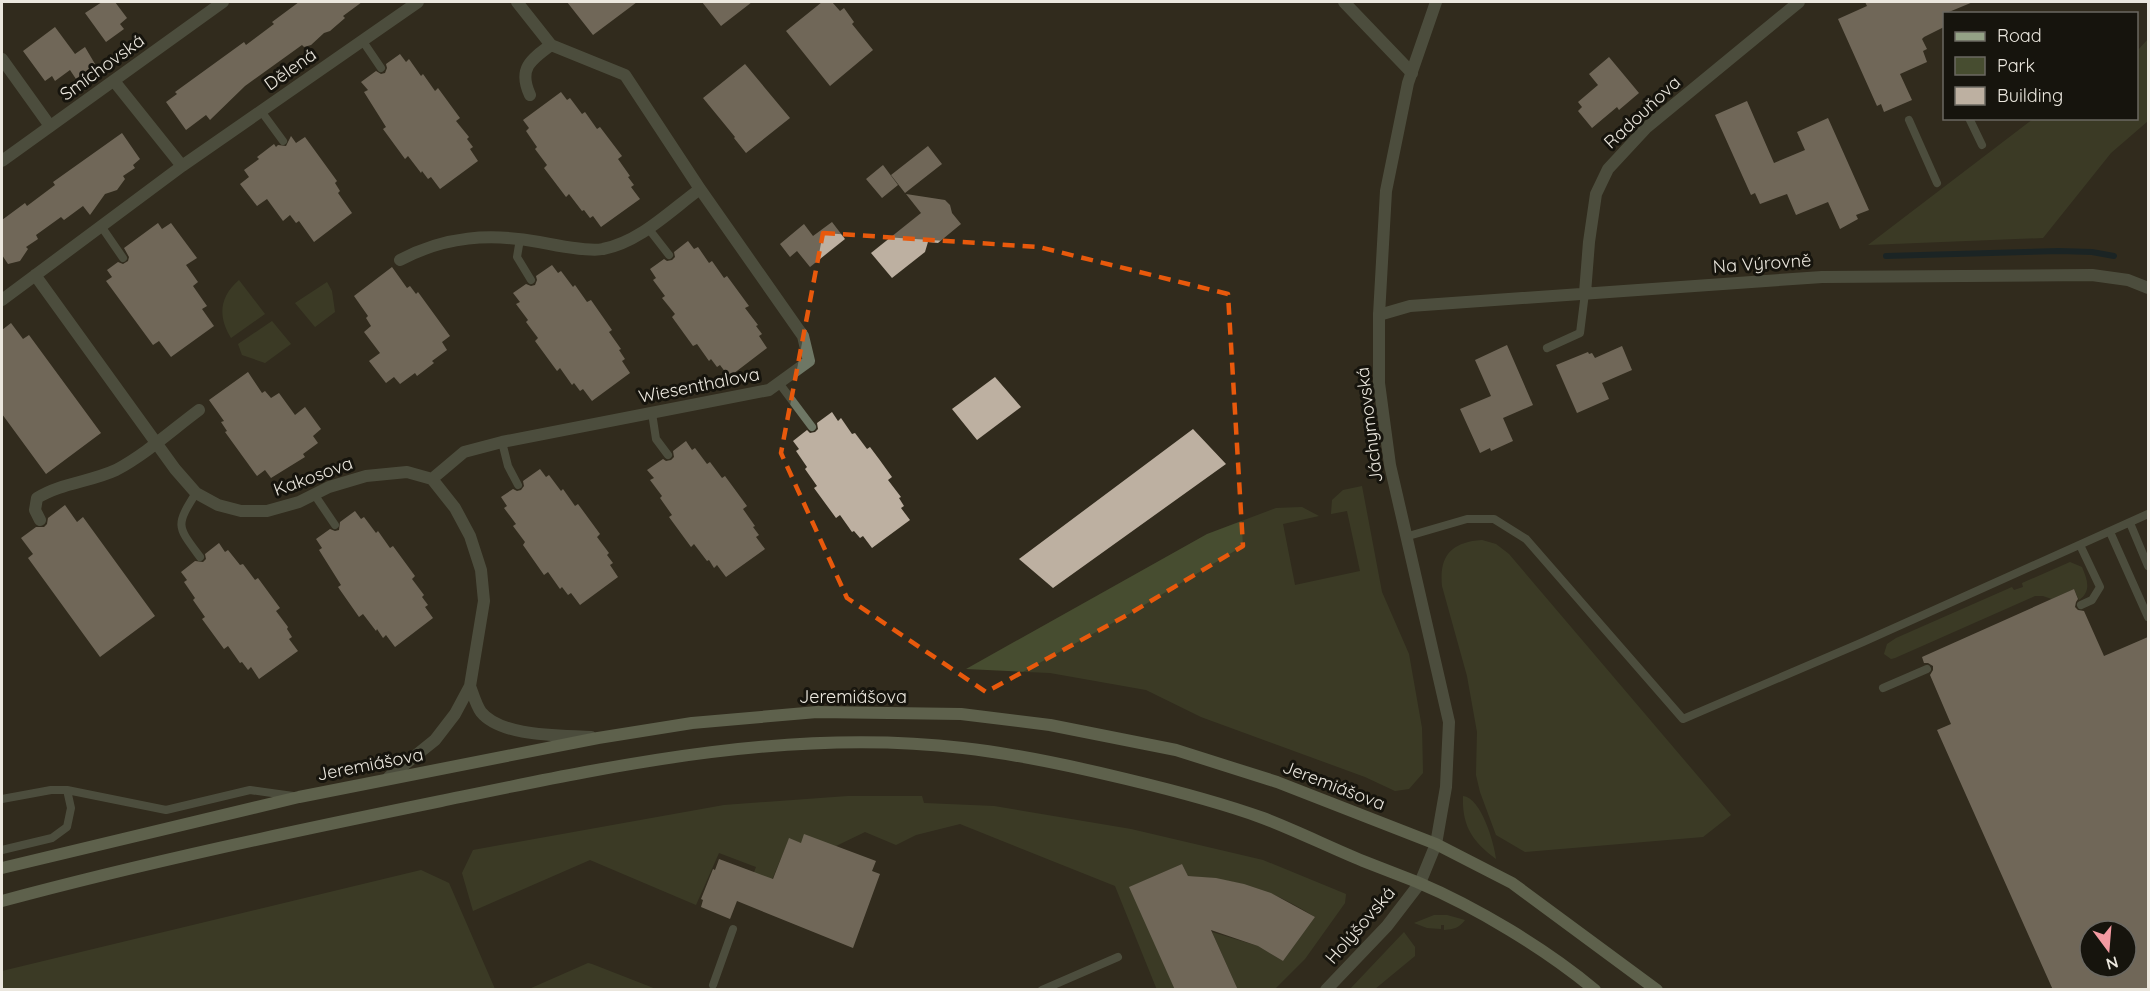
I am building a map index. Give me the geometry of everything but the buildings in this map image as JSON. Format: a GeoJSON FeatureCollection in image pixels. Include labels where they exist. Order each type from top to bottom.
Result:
{"type":"FeatureCollection","features":[{"type":"Feature","properties":{"kind":"main road","name":"Jeremiášova"},"geometry":{"type":"LineString","coordinates":[[2,868],[299,796],[598,738],[692,723],[817,712],[961,714],[1050,725],[1176,750],[1277,782],[1436,844],[1512,883],[1657,990]]}},
{"type":"Feature","properties":{"kind":"main road"},"geometry":{"type":"LineString","coordinates":[[2,901],[209,849],[550,778],[753,748],[824,743],[892,743],[959,747],[1042,759],[1174,790],[1263,818],[1420,883],[1477,912],[1569,968],[1595,990]]}},
{"type":"Feature","properties":{"kind":"street","name":"Smíchovská"},"geometry":{"type":"LineString","coordinates":[[2,161],[223,2]]}},
{"type":"Feature","properties":{"kind":"street","name":"Dělená"},"geometry":{"type":"LineString","coordinates":[[2,300],[182,166],[418,2]]}},
{"type":"Feature","properties":{"kind":"street","name":"Wiesenthalova"},"geometry":{"type":"LineString","coordinates":[[432,479],[464,452],[502,442],[769,390],[809,361],[803,336],[700,189],[625,75],[551,45],[517,2]]}},
{"type":"Feature","properties":{"kind":"street"},"geometry":{"type":"LineString","coordinates":[[1344,2],[1412,73]]}},
{"type":"Feature","properties":{"kind":"street","name":"Jáchymovská"},"geometry":{"type":"LineString","coordinates":[[1436,2],[1412,73],[1386,190],[1378,315],[1379,383],[1390,465],[1449,722],[1446,787],[1436,844]]}},
{"type":"Feature","properties":{"kind":"street","name":"Radouňova"},"geometry":{"type":"LineString","coordinates":[[1585,293],[1596,194],[1608,169],[1647,127],[1799,2]]}},
{"type":"Feature","properties":{"kind":"street"},"geometry":{"type":"LineString","coordinates":[[530,95],[524,81],[527,68],[533,57],[551,45]]}},
{"type":"Feature","properties":{"kind":"street"},"geometry":{"type":"LineString","coordinates":[[2,59],[50,126]]}},
{"type":"Feature","properties":{"kind":"street"},"geometry":{"type":"LineString","coordinates":[[114,81],[182,166]]}},
{"type":"Feature","properties":{"kind":"street"},"geometry":{"type":"LineString","coordinates":[[400,260],[421,249],[454,239],[487,236],[602,249],[632,238],[700,189]]}},
{"type":"Feature","properties":{"kind":"street","name":"Kakosova"},"geometry":{"type":"LineString","coordinates":[[35,274],[156,442],[196,493],[218,505],[233,509],[267,511],[299,502],[329,487],[366,476],[407,472],[432,479]]}},
{"type":"Feature","properties":{"kind":"street","name":"Na Výrovně"},"geometry":{"type":"LineString","coordinates":[[1378,315],[1410,306],[1875,275],[2091,275],[2128,280],[2148,288]]}},
{"type":"Feature","properties":{"kind":"street"},"geometry":{"type":"LineString","coordinates":[[40,520],[34,510],[37,498],[51,489],[114,471],[142,454],[199,410]]}},
{"type":"Feature","properties":{"kind":"street"},"geometry":{"type":"LineString","coordinates":[[389,777],[435,740],[455,714],[470,686],[484,602],[481,570],[470,536],[455,508],[432,479]]}},
{"type":"Feature","properties":{"kind":"street"},"geometry":{"type":"LineString","coordinates":[[470,686],[480,710],[505,728],[598,738]]}},
{"type":"Feature","properties":{"kind":"street","name":"Holýšovská"},"geometry":{"type":"LineString","coordinates":[[1326,990],[1387,926],[1420,883],[1436,844]]}},
{"type":"Feature","properties":{"kind":"lane"},"geometry":{"type":"LineString","coordinates":[[362,40],[381,68]]}},
{"type":"Feature","properties":{"kind":"lane"},"geometry":{"type":"LineString","coordinates":[[261,111],[283,141]]}},
{"type":"Feature","properties":{"kind":"lane"},"geometry":{"type":"LineString","coordinates":[[1909,120],[1936,183]]}},
{"type":"Feature","properties":{"kind":"lane"},"geometry":{"type":"LineString","coordinates":[[1970,120],[1982,145]]}},
{"type":"Feature","properties":{"kind":"lane"},"geometry":{"type":"LineString","coordinates":[[100,226],[123,258]]}},
{"type":"Feature","properties":{"kind":"lane"},"geometry":{"type":"LineString","coordinates":[[648,228],[669,255]]}},
{"type":"Feature","properties":{"kind":"lane"},"geometry":{"type":"LineString","coordinates":[[520,238],[518,257],[531,280]]}},
{"type":"Feature","properties":{"kind":"lane"},"geometry":{"type":"LineString","coordinates":[[1547,348],[1581,333],[1585,293]]}},
{"type":"Feature","properties":{"kind":"lane"},"geometry":{"type":"LineString","coordinates":[[779,383],[812,427]]}},
{"type":"Feature","properties":{"kind":"lane"},"geometry":{"type":"LineString","coordinates":[[652,413],[656,439],[668,455]]}},
{"type":"Feature","properties":{"kind":"lane"},"geometry":{"type":"LineString","coordinates":[[502,442],[508,466],[518,485]]}},
{"type":"Feature","properties":{"kind":"lane"},"geometry":{"type":"LineString","coordinates":[[196,493],[180,525],[182,534],[200,557]]}},
{"type":"Feature","properties":{"kind":"lane"},"geometry":{"type":"LineString","coordinates":[[314,494],[335,525]]}},
{"type":"Feature","properties":{"kind":"lane"},"geometry":{"type":"LineString","coordinates":[[1405,537],[1467,519],[1494,519],[1526,539],[1683,719],[2080,546],[2148,514]]}},
{"type":"Feature","properties":{"kind":"lane"},"geometry":{"type":"LineString","coordinates":[[2130,523],[2148,566]]}},
{"type":"Feature","properties":{"kind":"lane"},"geometry":{"type":"LineString","coordinates":[[2110,532],[2148,617]]}},
{"type":"Feature","properties":{"kind":"lane"},"geometry":{"type":"LineString","coordinates":[[2080,546],[2100,587],[2092,600],[2081,605]]}},
{"type":"Feature","properties":{"kind":"lane"},"geometry":{"type":"LineString","coordinates":[[1882,688],[1927,669]]}},
{"type":"Feature","properties":{"kind":"lane"},"geometry":{"type":"LineString","coordinates":[[2,799],[51,789],[68,790],[166,810],[250,790],[299,796]]}},
{"type":"Feature","properties":{"kind":"lane"},"geometry":{"type":"LineString","coordinates":[[2,850],[52,838],[67,827],[71,808],[68,790]]}},
{"type":"Feature","properties":{"kind":"lane"},"geometry":{"type":"LineString","coordinates":[[713,985],[733,929]]}},
{"type":"Feature","properties":{"kind":"lane"},"geometry":{"type":"LineString","coordinates":[[1042,990],[1118,957]]}},
{"type":"Feature","properties":{"kind":"highlighted area"},"geometry":{"type":"Polygon","coordinates":[[[823,233],[1039,247],[1228,294],[1243,546],[1129,614],[986,692],[847,598],[781,453],[823,233]]]}},
{"type":"Feature","properties":{"kind":"green space"},"geometry":{"type":"Polygon","coordinates":[[[2148,39],[2148,121],[2111,153],[2043,238],[1868,245],[2032,120],[2138,120],[2138,50],[2148,39]]]}},
{"type":"Feature","properties":{"kind":"green space"},"geometry":{"type":"Polygon","coordinates":[[[239,280],[265,314],[231,338],[224,322],[224,300],[239,280]]]}},
{"type":"Feature","properties":{"kind":"green space"},"geometry":{"type":"Polygon","coordinates":[[[327,282],[332,291],[335,312],[315,327],[295,303],[327,282]]]}},
{"type":"Feature","properties":{"kind":"green space"},"geometry":{"type":"Polygon","coordinates":[[[272,321],[291,344],[265,363],[242,355],[238,344],[272,321]]]}},
{"type":"Feature","properties":{"kind":"green space"},"geometry":{"type":"Polygon","coordinates":[[[1362,486],[1382,592],[1409,654],[1422,728],[1423,773],[1409,789],[1395,791],[1365,777],[1201,717],[1146,690],[1050,673],[966,669],[1207,534],[1276,508],[1302,507],[1319,516],[1283,524],[1295,585],[1360,571],[1347,511],[1331,514],[1332,500],[1343,490],[1362,486]]]}},
{"type":"Feature","properties":{"kind":"green space"},"geometry":{"type":"Polygon","coordinates":[[[1482,540],[1496,544],[1509,554],[1731,815],[1703,837],[1525,852],[1496,835],[1476,775],[1477,732],[1467,676],[1442,586],[1443,566],[1450,552],[1463,544],[1482,540]]]}},
{"type":"Feature","properties":{"kind":"green space"},"geometry":{"type":"Polygon","coordinates":[[[2070,562],[2082,567],[2087,580],[2086,593],[2079,600],[2074,589],[2052,599],[2035,596],[1895,658],[1891,659],[1884,654],[1887,644],[1896,638],[2012,587],[2014,590],[2023,587],[2022,583],[2070,562]]]}},
{"type":"Feature","properties":{"kind":"green space"},"geometry":{"type":"Polygon","coordinates":[[[848,796],[922,796],[924,803],[994,806],[1131,829],[1263,860],[1346,894],[1345,903],[1305,959],[1275,989],[1238,990],[1212,932],[1258,946],[1283,961],[1315,917],[1269,893],[1239,883],[1188,876],[1182,864],[1130,887],[1175,989],[1157,990],[1115,886],[960,824],[916,835],[896,845],[865,832],[836,846],[801,843],[789,839],[761,906],[750,883],[756,867],[719,853],[696,905],[590,860],[473,911],[462,873],[473,850],[724,805],[848,796]]]}},
{"type":"Feature","properties":{"kind":"green space"},"geometry":{"type":"Polygon","coordinates":[[[1463,796],[1470,799],[1481,812],[1493,842],[1496,859],[1470,832],[1464,816],[1463,796]]]}},
{"type":"Feature","properties":{"kind":"green space"},"geometry":{"type":"Polygon","coordinates":[[[421,870],[449,883],[495,989],[2,989],[2,971],[421,870]]]}},
{"type":"Feature","properties":{"kind":"green space"},"geometry":{"type":"Polygon","coordinates":[[[1434,915],[1447,915],[1465,920],[1456,928],[1444,930],[1444,925],[1441,925],[1441,929],[1427,928],[1414,923],[1434,915]]]}},
{"type":"Feature","properties":{"kind":"green space"},"geometry":{"type":"Polygon","coordinates":[[[1404,932],[1415,947],[1415,956],[1375,989],[1350,989],[1404,932]]]}},
{"type":"Feature","properties":{"kind":"green space"},"geometry":{"type":"Polygon","coordinates":[[[588,963],[592,964],[656,989],[529,989],[588,963]]]}},
{"type":"Feature","properties":{"kind":"waterway"},"geometry":{"type":"LineString","coordinates":[[1886,256],[2059,251],[2092,252],[2114,256]]}}]}
